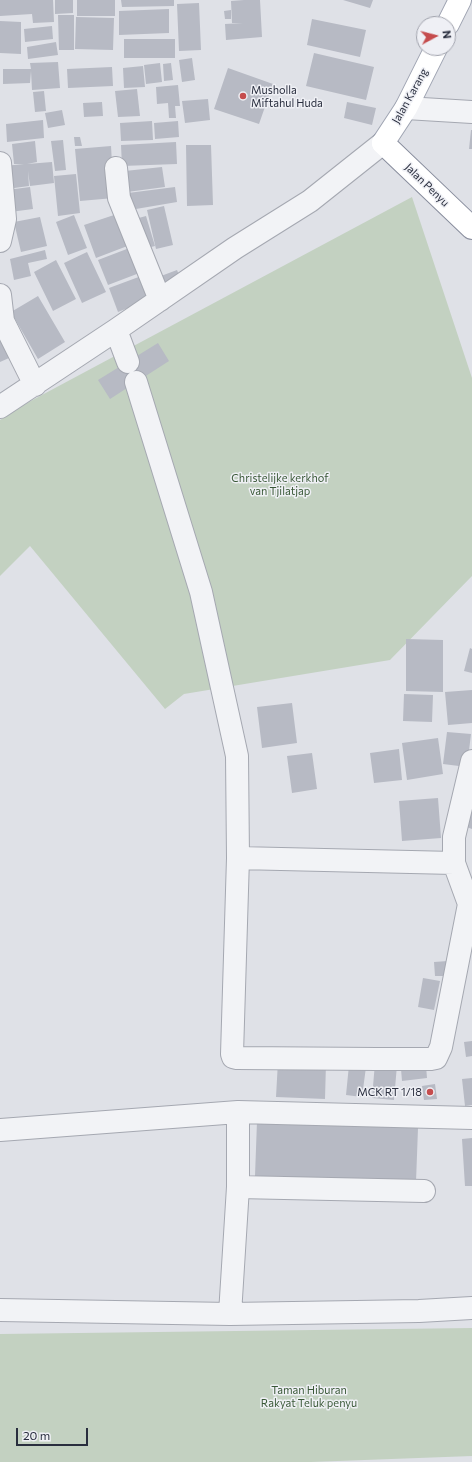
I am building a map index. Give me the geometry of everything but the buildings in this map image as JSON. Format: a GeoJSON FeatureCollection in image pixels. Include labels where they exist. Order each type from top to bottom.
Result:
{"type":"FeatureCollection","features":[{"type":"Feature","properties":{"kind":"main road"},"geometry":{"type":"LineString","coordinates":[[452,16],[460,0]]}},
{"type":"Feature","properties":{"kind":"main road","name":"Jalan Karang"},"geometry":{"type":"LineString","coordinates":[[383,143],[406,108],[432,56]]}},
{"type":"Feature","properties":{"kind":"main road","name":"Jalan Penyu"},"geometry":{"type":"LineString","coordinates":[[383,143],[472,228]]}},
{"type":"Feature","properties":{"kind":"street"},"geometry":{"type":"LineString","coordinates":[[406,108],[472,112]]}},
{"type":"Feature","properties":{"kind":"street"},"geometry":{"type":"LineString","coordinates":[[0,407],[35,385],[235,248],[310,201],[383,143]]}},
{"type":"Feature","properties":{"kind":"street"},"geometry":{"type":"LineString","coordinates":[[0,164],[5,219],[0,241]]}},
{"type":"Feature","properties":{"kind":"street"},"geometry":{"type":"LineString","coordinates":[[116,168],[119,198],[160,300]]}},
{"type":"Feature","properties":{"kind":"street"},"geometry":{"type":"LineString","coordinates":[[0,295],[2,321],[35,385]]}},
{"type":"Feature","properties":{"kind":"street"},"geometry":{"type":"LineString","coordinates":[[116,330],[128,362]]}},
{"type":"Feature","properties":{"kind":"street"},"geometry":{"type":"LineString","coordinates":[[136,382],[201,592],[237,756],[238,858],[233,1056],[237,1058],[436,1058],[441,1047],[470,905],[454,863],[454,837],[472,761]]}},
{"type":"Feature","properties":{"kind":"street"},"geometry":{"type":"LineString","coordinates":[[238,858],[454,863]]}},
{"type":"Feature","properties":{"kind":"street"},"geometry":{"type":"LineString","coordinates":[[230,1314],[238,1187],[238,1112]]}},
{"type":"Feature","properties":{"kind":"street"},"geometry":{"type":"LineString","coordinates":[[0,1130],[238,1112],[472,1118]]}},
{"type":"Feature","properties":{"kind":"street"},"geometry":{"type":"LineString","coordinates":[[238,1187],[424,1191]]}},
{"type":"Feature","properties":{"kind":"street"},"geometry":{"type":"LineString","coordinates":[[0,1310],[230,1314],[419,1311],[472,1308]]}},
{"type":"Feature","properties":{"kind":"green space","name":"Christelijke kerkhof van Tjilatjap"},"geometry":{"type":"Polygon","coordinates":[[[412,197],[472,378],[472,576],[390,660],[184,694],[165,709],[30,546],[0,576],[0,420],[27,403],[412,197]]]}},
{"type":"Feature","properties":{"kind":"green space","name":"Taman Hiburan Rakyat Teluk penyu"},"geometry":{"type":"Polygon","coordinates":[[[472,1328],[472,1456],[311,1462],[0,1462],[0,1334],[472,1328]]]}},
{"type":"Feature","properties":{"kind":"place","name":"Musholla Miftahul Huda"},"geometry":{"type":"Point","coordinates":[243,96]}},
{"type":"Feature","properties":{"kind":"place","name":"MCK RT 1/18"},"geometry":{"type":"Point","coordinates":[430,1092]}}]}
